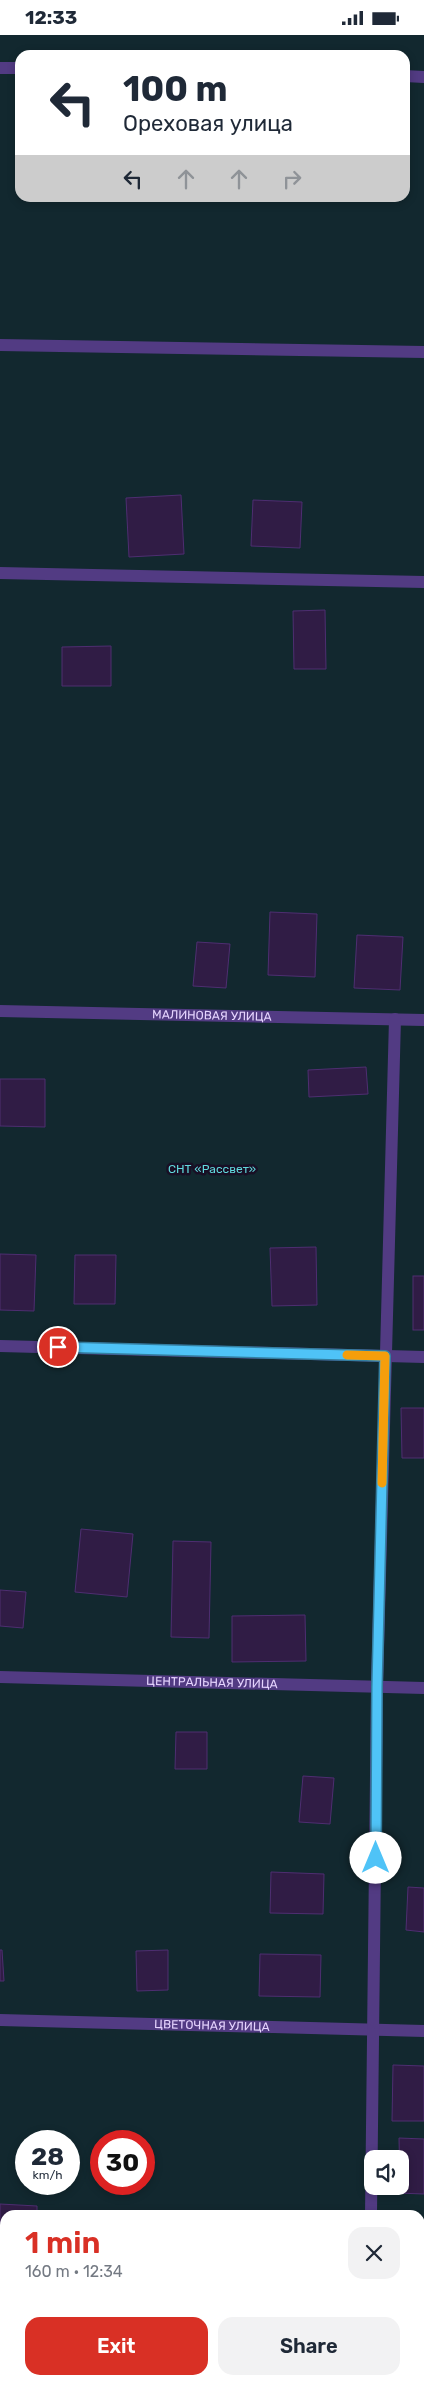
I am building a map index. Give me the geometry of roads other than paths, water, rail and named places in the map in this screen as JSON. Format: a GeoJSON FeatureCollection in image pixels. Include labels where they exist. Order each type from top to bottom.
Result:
{"type":"FeatureCollection","features":[{"type":"Feature","properties":{"kind":"street"},"geometry":{"type":"LineString","coordinates":[[0,68],[15,68]]}},
{"type":"Feature","properties":{"kind":"street"},"geometry":{"type":"LineString","coordinates":[[410,76],[424,77]]}},
{"type":"Feature","properties":{"kind":"street"},"geometry":{"type":"LineString","coordinates":[[0,345],[424,352]]}},
{"type":"Feature","properties":{"kind":"street"},"geometry":{"type":"LineString","coordinates":[[0,573],[424,582]]}},
{"type":"Feature","properties":{"kind":"street","name":"МАЛИНОВАЯ УЛИЦА"},"geometry":{"type":"LineString","coordinates":[[0,1011],[424,1020]]}},
{"type":"Feature","properties":{"kind":"street"},"geometry":{"type":"LineString","coordinates":[[371,2210],[375,2029],[377,1687],[394,1019]]}},
{"type":"Feature","properties":{"kind":"street"},"geometry":{"type":"LineString","coordinates":[[0,1346],[424,1357]]}},
{"type":"Feature","properties":{"kind":"street","name":"ЦЕНТРАЛЬНАЯ УЛИЦА"},"geometry":{"type":"LineString","coordinates":[[0,1677],[424,1688]]}},
{"type":"Feature","properties":{"kind":"street","name":"ЦВЕТОЧНАЯ УЛИЦА"},"geometry":{"type":"LineString","coordinates":[[0,2019],[424,2031]]}},
{"type":"Feature","properties":{"kind":"park label","name":"СНТ «Рассвет»"},"geometry":{"type":"Point","coordinates":[212,1169]}}]}
